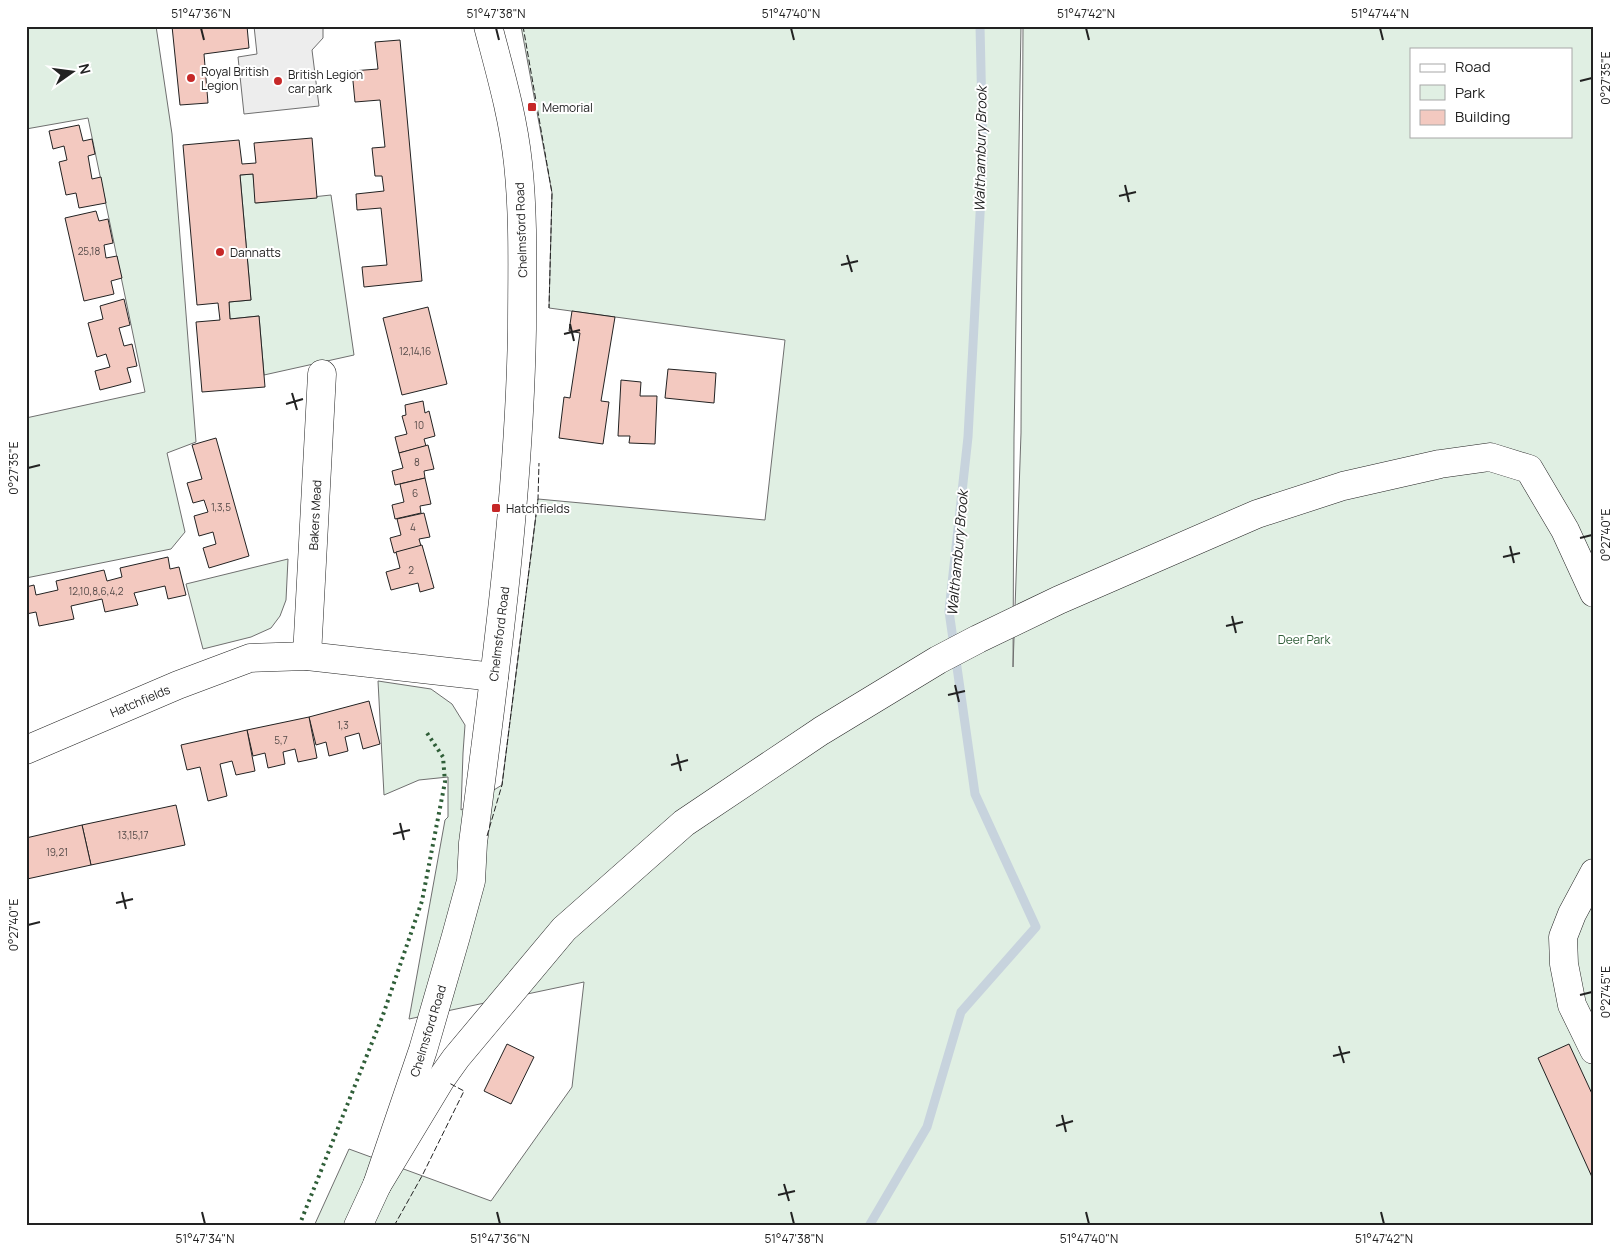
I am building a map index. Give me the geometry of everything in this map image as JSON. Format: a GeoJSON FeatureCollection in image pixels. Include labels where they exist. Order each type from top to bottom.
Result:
{"type":"FeatureCollection","features":[{"type":"Feature","properties":{"kind":"street","name":"Chelmsford Road"},"geometry":{"type":"LineString","coordinates":[[358,1226],[377,1185],[423,1050],[470,881],[509,556],[520,400],[523,236],[518,162],[509,103],[488,26]]}},
{"type":"Feature","properties":{"kind":"street","name":"Bakers Mead"},"geometry":{"type":"LineString","coordinates":[[307,656],[322,374]]}},
{"type":"Feature","properties":{"kind":"street"},"geometry":{"type":"LineString","coordinates":[[377,1185],[456,1058],[564,929],[684,822],[821,731],[938,660],[978,639],[1059,600],[1257,514],[1343,486],[1440,464],[1490,457],[1529,469],[1565,530],[1594,593]]}},
{"type":"Feature","properties":{"kind":"street","name":"Hatchfields"},"geometry":{"type":"LineString","coordinates":[[26,750],[178,684],[250,658],[307,656],[494,677]]}},
{"type":"Feature","properties":{"kind":"street"},"geometry":{"type":"LineString","coordinates":[[1594,873],[1572,914],[1563,937],[1564,964],[1572,1005],[1594,1050]]}},
{"type":"Feature","properties":{"kind":"green space"},"geometry":{"type":"Polygon","coordinates":[[[26,26],[156,26],[172,134],[196,442],[167,453],[185,532],[171,549],[26,578],[26,418],[145,392],[88,118],[26,129],[26,26]]]}},
{"type":"Feature","properties":{"kind":"green space","name":"Deer Park"},"geometry":{"type":"Polygon","coordinates":[[[521,26],[1021,26],[1014,437],[1013,667],[1021,433],[1023,26],[1594,26],[1594,1226],[314,1226],[349,1149],[491,1201],[572,1087],[584,982],[409,1019],[445,820],[448,817],[448,777],[419,780],[384,795],[378,681],[431,689],[452,704],[465,725],[461,810],[502,785],[538,499],[765,520],[785,340],[549,308],[552,193],[521,26]]]}},
{"type":"Feature","properties":{"kind":"green space"},"geometry":{"type":"Polygon","coordinates":[[[253,174],[256,203],[331,195],[354,355],[264,375],[259,316],[230,319],[229,302],[251,300],[240,175],[253,174]]]}},
{"type":"Feature","properties":{"kind":"green space"},"geometry":{"type":"Polygon","coordinates":[[[288,559],[286,600],[280,616],[271,628],[251,637],[203,649],[186,584],[288,559]]]}},
{"type":"Feature","properties":{"kind":"shaded area","name":"British Legion car park"},"geometry":{"type":"Polygon","coordinates":[[[254,26],[323,26],[323,38],[312,50],[319,106],[244,114],[238,57],[257,54],[254,26]]]}},
{"type":"Feature","properties":{"kind":"building","name":"Royal British Legion"},"geometry":{"type":"Polygon","coordinates":[[[172,26],[247,26],[249,48],[204,54],[208,103],[180,105],[172,26]]]}},
{"type":"Feature","properties":{"kind":"building"},"geometry":{"type":"Polygon","coordinates":[[[400,40],[422,281],[364,287],[362,267],[387,265],[381,208],[357,210],[356,194],[384,191],[382,176],[375,176],[372,148],[385,147],[380,100],[355,102],[352,71],[378,69],[375,42],[400,40]]]}},
{"type":"Feature","properties":{"kind":"building"},"geometry":{"type":"Polygon","coordinates":[[[79,125],[83,141],[92,139],[95,154],[88,156],[92,179],[101,177],[106,203],[79,208],[76,193],[66,195],[59,162],[67,160],[64,146],[53,149],[49,131],[79,125]]]}},
{"type":"Feature","properties":{"kind":"building","name":"Dannatts"},"geometry":{"type":"Polygon","coordinates":[[[312,138],[317,198],[255,203],[253,174],[240,175],[251,300],[229,302],[230,319],[259,316],[265,387],[202,392],[196,322],[220,320],[218,303],[197,305],[183,145],[239,140],[242,164],[256,163],[254,143],[312,138]]]}},
{"type":"Feature","properties":{"kind":"building"},"geometry":{"type":"Polygon","coordinates":[[[96,211],[99,221],[108,219],[113,243],[104,245],[106,258],[117,256],[122,278],[111,281],[114,294],[84,301],[65,218],[96,211]]]}},
{"type":"Feature","properties":{"kind":"building"},"geometry":{"type":"Polygon","coordinates":[[[124,299],[130,325],[119,328],[124,346],[132,344],[137,366],[127,368],[131,382],[100,390],[95,371],[110,367],[106,354],[97,357],[88,323],[103,319],[100,306],[124,299]]]}},
{"type":"Feature","properties":{"kind":"building"},"geometry":{"type":"Polygon","coordinates":[[[428,307],[447,384],[402,395],[383,318],[428,307]]]}},
{"type":"Feature","properties":{"kind":"building"},"geometry":{"type":"Polygon","coordinates":[[[572,311],[615,317],[601,401],[609,402],[603,444],[559,438],[564,397],[570,398],[580,333],[569,331],[572,311]]]}},
{"type":"Feature","properties":{"kind":"building"},"geometry":{"type":"Polygon","coordinates":[[[668,369],[716,373],[714,403],[665,398],[668,369]]]}},
{"type":"Feature","properties":{"kind":"building"},"geometry":{"type":"Polygon","coordinates":[[[621,380],[641,382],[640,396],[657,396],[655,444],[629,443],[630,436],[618,436],[621,380]]]}},
{"type":"Feature","properties":{"kind":"building"},"geometry":{"type":"Polygon","coordinates":[[[423,401],[425,413],[429,411],[435,436],[424,439],[426,446],[399,453],[395,437],[407,434],[402,416],[406,415],[405,405],[423,401]]]}},
{"type":"Feature","properties":{"kind":"building"},"geometry":{"type":"Polygon","coordinates":[[[216,438],[249,556],[209,568],[203,548],[216,544],[213,532],[199,536],[194,516],[208,512],[204,500],[193,503],[187,483],[202,479],[192,445],[216,438]]]}},
{"type":"Feature","properties":{"kind":"building"},"geometry":{"type":"Polygon","coordinates":[[[428,445],[434,469],[424,471],[425,478],[395,485],[392,471],[403,468],[399,453],[428,445]]]}},
{"type":"Feature","properties":{"kind":"building"},"geometry":{"type":"Polygon","coordinates":[[[425,478],[431,504],[420,506],[421,513],[395,519],[392,505],[404,502],[400,484],[425,478]]]}},
{"type":"Feature","properties":{"kind":"building"},"geometry":{"type":"Polygon","coordinates":[[[424,513],[430,537],[419,539],[421,546],[394,553],[390,538],[401,535],[397,519],[424,513]]]}},
{"type":"Feature","properties":{"kind":"building"},"geometry":{"type":"Polygon","coordinates":[[[422,545],[434,588],[420,592],[418,583],[391,590],[386,572],[400,568],[396,552],[422,545]]]}},
{"type":"Feature","properties":{"kind":"building"},"geometry":{"type":"Polygon","coordinates":[[[168,557],[170,569],[179,567],[186,595],[168,599],[165,586],[134,593],[138,605],[105,612],[102,599],[71,606],[74,619],[39,626],[36,612],[26,614],[26,587],[34,585],[36,595],[58,590],[56,581],[104,570],[107,581],[122,577],[120,568],[168,557]]]}},
{"type":"Feature","properties":{"kind":"building"},"geometry":{"type":"Polygon","coordinates":[[[369,701],[380,744],[363,749],[359,733],[345,737],[348,751],[329,756],[326,742],[316,745],[309,717],[369,701]]]}},
{"type":"Feature","properties":{"kind":"building"},"geometry":{"type":"Polygon","coordinates":[[[309,717],[317,758],[298,762],[295,749],[283,752],[285,764],[268,768],[265,753],[253,756],[247,730],[309,717]]]}},
{"type":"Feature","properties":{"kind":"building"},"geometry":{"type":"Polygon","coordinates":[[[247,730],[255,771],[236,775],[232,761],[220,764],[227,796],[208,801],[200,767],[187,770],[181,745],[247,730]]]}},
{"type":"Feature","properties":{"kind":"building"},"geometry":{"type":"Polygon","coordinates":[[[176,805],[185,845],[91,865],[82,825],[176,805]]]}},
{"type":"Feature","properties":{"kind":"building"},"geometry":{"type":"Polygon","coordinates":[[[82,825],[91,865],[27,879],[26,838],[82,825]]]}},
{"type":"Feature","properties":{"kind":"building"},"geometry":{"type":"Polygon","coordinates":[[[507,1044],[534,1057],[511,1104],[484,1091],[507,1044]]]}},
{"type":"Feature","properties":{"kind":"building"},"geometry":{"type":"Polygon","coordinates":[[[1569,1044],[1594,1098],[1594,1177],[1592,1177],[1538,1058],[1569,1044]]]}},
{"type":"Feature","properties":{"kind":"waterway","name":"Walthambury Brook"},"geometry":{"type":"LineString","coordinates":[[869,1226],[927,1127],[961,1012],[1036,927],[975,794],[949,611],[968,437],[983,159],[980,26]]}},
{"type":"Feature","properties":{"kind":"hedge"},"geometry":{"type":"LineString","coordinates":[[299,1226],[383,1015],[422,901],[445,782],[443,757],[427,733]]}},
{"type":"Feature","properties":{"kind":"fence"},"geometry":{"type":"LineString","coordinates":[[523,26],[552,193],[549,308]]}},
{"type":"Feature","properties":{"kind":"fence"},"geometry":{"type":"LineString","coordinates":[[487,836],[502,785],[538,499],[539,463]]}},
{"type":"Feature","properties":{"kind":"fence"},"geometry":{"type":"LineString","coordinates":[[394,1226],[422,1176],[464,1091],[449,1083]]}},
{"type":"Feature","properties":{"kind":"place","name":"Royal British Legion"},"geometry":{"type":"Point","coordinates":[191,78]}},
{"type":"Feature","properties":{"kind":"place","name":"British Legion car park"},"geometry":{"type":"Point","coordinates":[278,81]}},
{"type":"Feature","properties":{"kind":"place","name":"Memorial"},"geometry":{"type":"Point","coordinates":[532,107]}},
{"type":"Feature","properties":{"kind":"place","name":"Dannatts"},"geometry":{"type":"Point","coordinates":[220,252]}},
{"type":"Feature","properties":{"kind":"place","name":"Hatchfields"},"geometry":{"type":"Point","coordinates":[496,508]}}]}
